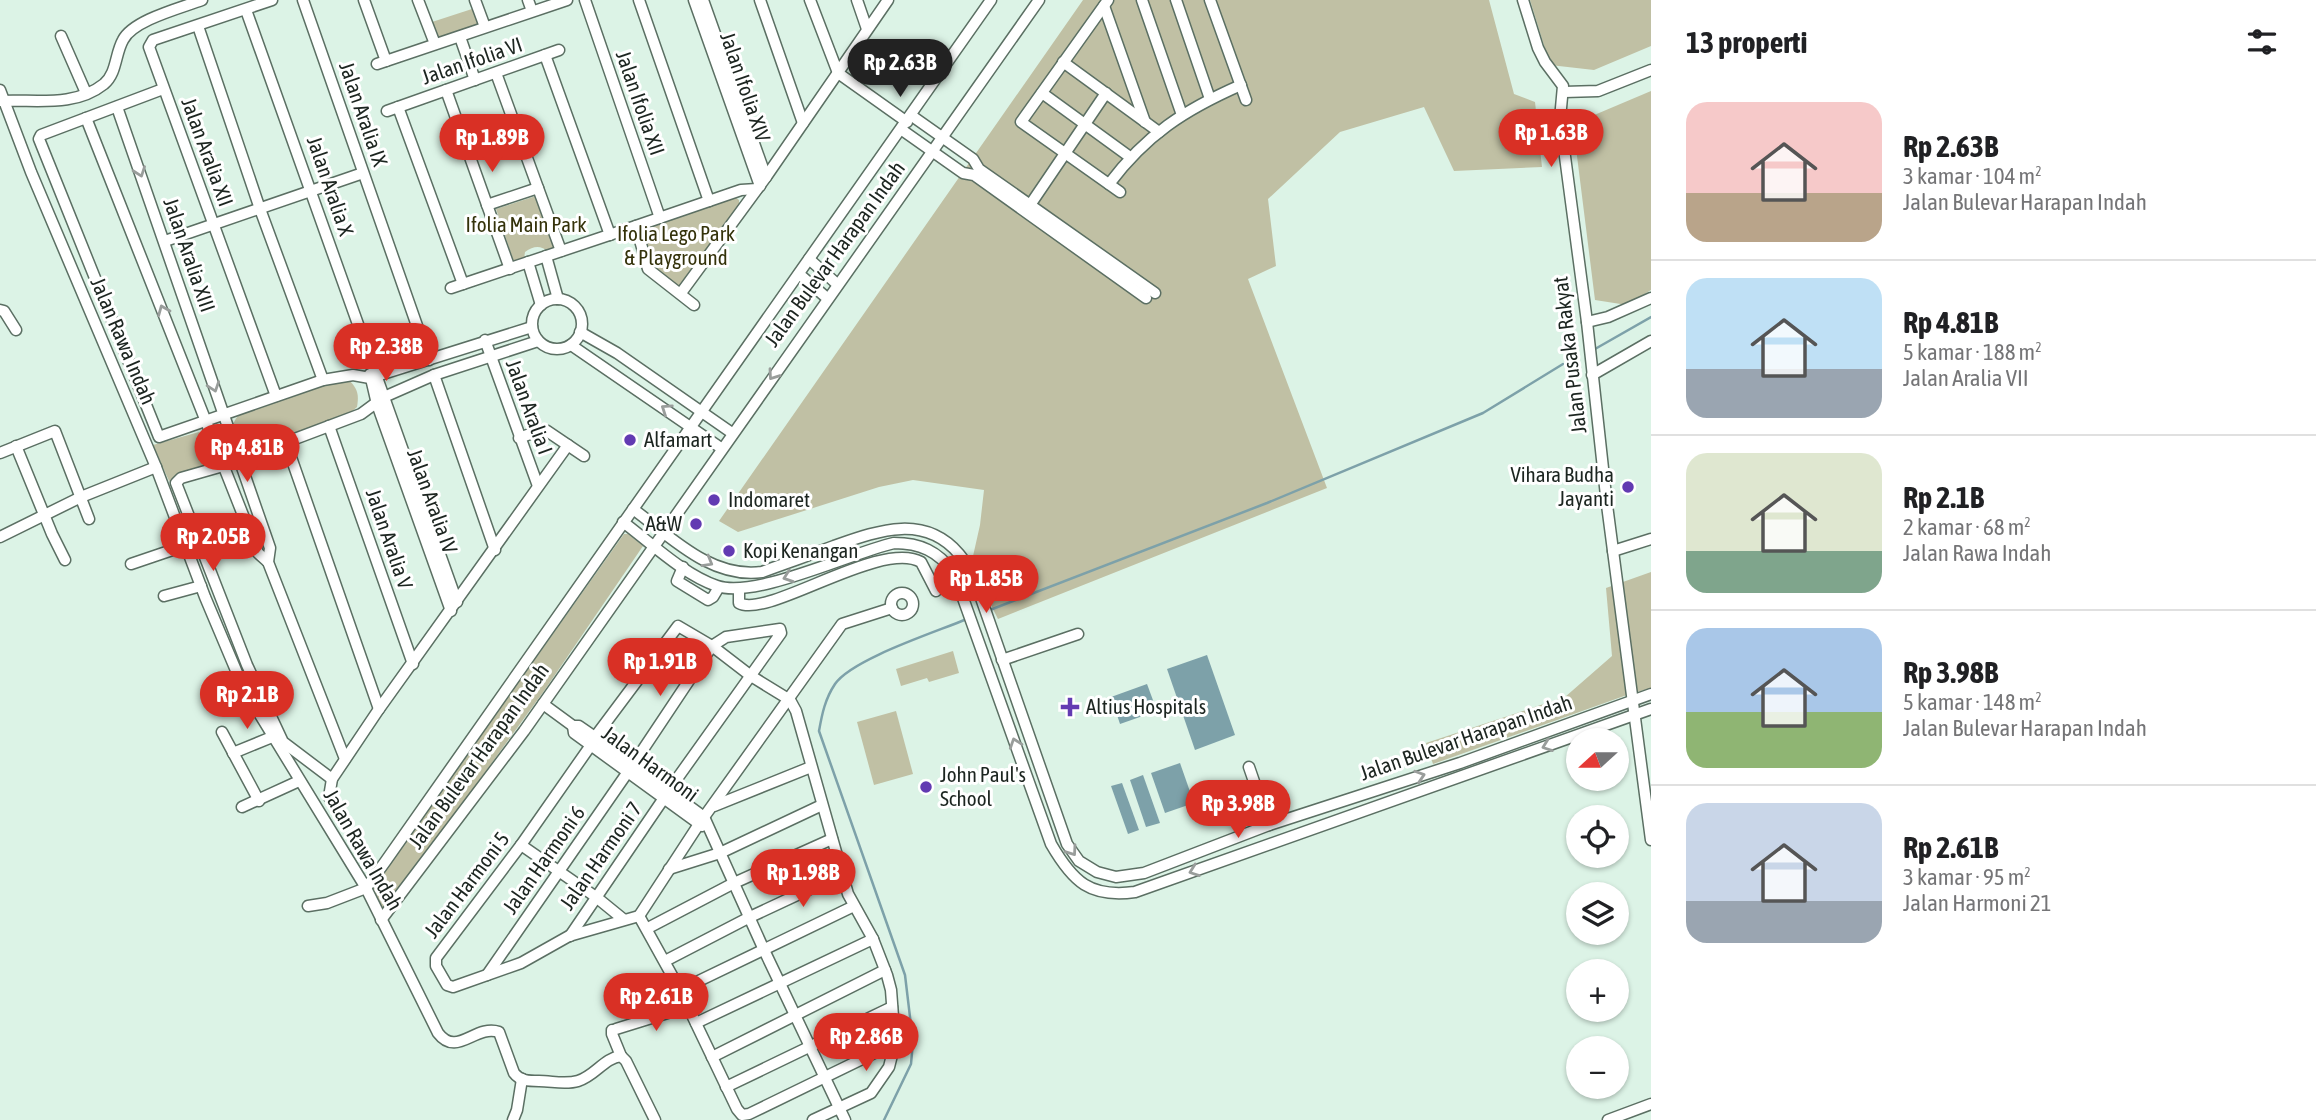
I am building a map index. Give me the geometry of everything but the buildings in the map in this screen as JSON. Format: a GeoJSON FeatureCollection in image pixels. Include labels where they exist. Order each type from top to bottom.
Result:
{"type":"FeatureCollection","features":[{"type":"Feature","properties":{"kind":"street"},"geometry":{"type":"LineString","coordinates":[[1,97],[51,102],[86,93],[105,83],[111,76],[124,37],[136,26],[181,4],[202,0]]}},
{"type":"Feature","properties":{"kind":"street","name":"Jalan Aralia XII"},"geometry":{"type":"LineString","coordinates":[[272,0],[150,42],[149,47],[276,396]]}},
{"type":"Feature","properties":{"kind":"street","name":"Jalan Aralia IX"},"geometry":{"type":"LineString","coordinates":[[303,0],[429,360]]}},
{"type":"Feature","properties":{"kind":"street"},"geometry":{"type":"LineString","coordinates":[[364,0],[382,62],[567,0]]}},
{"type":"Feature","properties":{"kind":"street"},"geometry":{"type":"LineString","coordinates":[[418,0],[435,44]]}},
{"type":"Feature","properties":{"kind":"street"},"geometry":{"type":"LineString","coordinates":[[475,0],[485,27]]}},
{"type":"Feature","properties":{"kind":"street"},"geometry":{"type":"LineString","coordinates":[[528,0],[532,11]]}},
{"type":"Feature","properties":{"kind":"street","name":"Jalan Ifolia XII"},"geometry":{"type":"LineString","coordinates":[[584,0],[660,218]]}},
{"type":"Feature","properties":{"kind":"street"},"geometry":{"type":"LineString","coordinates":[[639,0],[709,201]]}},
{"type":"Feature","properties":{"kind":"street","name":"Jalan Ifolia XIV"},"geometry":{"type":"LineString","coordinates":[[694,0],[761,184]]}},
{"type":"Feature","properties":{"kind":"street","name":"Jalan Ifolia XIV"},"geometry":{"type":"LineString","coordinates":[[704,0],[761,184]]}},
{"type":"Feature","properties":{"kind":"street"},"geometry":{"type":"LineString","coordinates":[[760,0],[803,123]]}},
{"type":"Feature","properties":{"kind":"street"},"geometry":{"type":"LineString","coordinates":[[810,0],[838,73],[907,122],[943,138],[973,159],[976,172]]}},
{"type":"Feature","properties":{"kind":"street"},"geometry":{"type":"LineString","coordinates":[[857,0],[867,29]]}},
{"type":"Feature","properties":{"kind":"street"},"geometry":{"type":"LineString","coordinates":[[681,293],[761,184],[888,0]]}},
{"type":"Feature","properties":{"kind":"street","name":"Jalan Bulevar Harapan Indah"},"geometry":{"type":"LineString","coordinates":[[366,888],[991,0]]}},
{"type":"Feature","properties":{"kind":"street","name":"Jalan Bulevar Harapan Indah"},"geometry":{"type":"LineString","coordinates":[[381,920],[543,704],[1039,0]]}},
{"type":"Feature","properties":{"kind":"street"},"geometry":{"type":"LineString","coordinates":[[1142,0],[1182,115]]}},
{"type":"Feature","properties":{"kind":"street"},"geometry":{"type":"LineString","coordinates":[[1176,0],[1210,99]]}},
{"type":"Feature","properties":{"kind":"street"},"geometry":{"type":"LineString","coordinates":[[1210,0],[1246,100]]}},
{"type":"Feature","properties":{"kind":"street"},"geometry":{"type":"LineString","coordinates":[[1523,0],[1538,48],[1545,62],[1561,80],[1564,92],[1598,91],[1651,70]]}},
{"type":"Feature","properties":{"kind":"street"},"geometry":{"type":"LineString","coordinates":[[1106,3],[1021,122],[1120,192]]}},
{"type":"Feature","properties":{"kind":"street"},"geometry":{"type":"LineString","coordinates":[[1106,3],[1145,122]]}},
{"type":"Feature","properties":{"kind":"street","name":"Jalan Aralia X"},"geometry":{"type":"LineString","coordinates":[[246,10],[312,190],[374,377]]}},
{"type":"Feature","properties":{"kind":"street"},"geometry":{"type":"LineString","coordinates":[[198,26],[260,209],[323,380]]}},
{"type":"Feature","properties":{"kind":"street"},"geometry":{"type":"LineString","coordinates":[[61,36],[86,93]]}},
{"type":"Feature","properties":{"kind":"street"},"geometry":{"type":"LineString","coordinates":[[460,37],[475,80]]}},
{"type":"Feature","properties":{"kind":"street","name":"Jalan Ifolia VI"},"geometry":{"type":"LineString","coordinates":[[387,111],[559,50]]}},
{"type":"Feature","properties":{"kind":"street"},"geometry":{"type":"LineString","coordinates":[[545,55],[610,235]]}},
{"type":"Feature","properties":{"kind":"street"},"geometry":{"type":"LineString","coordinates":[[1063,62],[1158,132]]}},
{"type":"Feature","properties":{"kind":"street"},"geometry":{"type":"LineString","coordinates":[[496,73],[561,251]]}},
{"type":"Feature","properties":{"kind":"street"},"geometry":{"type":"LineString","coordinates":[[1109,184],[1130,157],[1158,132],[1210,99],[1241,85]]}},
{"type":"Feature","properties":{"kind":"street"},"geometry":{"type":"LineString","coordinates":[[163,89],[41,135],[38,139],[156,435],[163,438],[206,419],[323,380],[353,375],[374,377],[532,327]]}},
{"type":"Feature","properties":{"kind":"street"},"geometry":{"type":"LineString","coordinates":[[446,90],[510,269]]}},
{"type":"Feature","properties":{"kind":"street","name":"Jalan Pusaka Rakyat"},"geometry":{"type":"LineString","coordinates":[[1564,92],[1560,118],[1651,840]]}},
{"type":"Feature","properties":{"kind":"street"},"geometry":{"type":"LineString","coordinates":[[1042,93],[1130,157]]}},
{"type":"Feature","properties":{"kind":"street"},"geometry":{"type":"LineString","coordinates":[[1027,208],[1106,93]]}},
{"type":"Feature","properties":{"kind":"street","name":"Jalan Rawa Indah"},"geometry":{"type":"LineString","coordinates":[[1,97],[156,467],[243,687],[366,888],[444,1041],[453,1043],[487,1030],[499,1032],[514,1073],[522,1079]]}},
{"type":"Feature","properties":{"kind":"street","name":"Jalan Aralia XIII"},"geometry":{"type":"LineString","coordinates":[[117,107],[270,548],[268,562]]}},
{"type":"Feature","properties":{"kind":"street"},"geometry":{"type":"LineString","coordinates":[[398,107],[463,284]]}},
{"type":"Feature","properties":{"kind":"street"},"geometry":{"type":"LineString","coordinates":[[86,118],[223,467],[258,553],[268,562],[345,759]]}},
{"type":"Feature","properties":{"kind":"street"},"geometry":{"type":"LineString","coordinates":[[907,122],[933,152],[962,173],[976,172],[1151,295]]}},
{"type":"Feature","properties":{"kind":"street"},"geometry":{"type":"LineString","coordinates":[[165,241],[363,173]]}},
{"type":"Feature","properties":{"kind":"street"},"geometry":{"type":"LineString","coordinates":[[451,288],[761,184]]}},
{"type":"Feature","properties":{"kind":"street"},"geometry":{"type":"LineString","coordinates":[[487,205],[538,188]]}},
{"type":"Feature","properties":{"kind":"street"},"geometry":{"type":"LineString","coordinates":[[636,226],[648,269],[694,304]]}},
{"type":"Feature","properties":{"kind":"street"},"geometry":{"type":"LineString","coordinates":[[546,257],[558,299]]}},
{"type":"Feature","properties":{"kind":"street"},"geometry":{"type":"LineString","coordinates":[[809,259],[838,284]]}},
{"type":"Feature","properties":{"kind":"street"},"geometry":{"type":"LineString","coordinates":[[528,262],[541,305]]}},
{"type":"Feature","properties":{"kind":"street"},"geometry":{"type":"LineString","coordinates":[[799,274],[827,298]]}},
{"type":"Feature","properties":{"kind":"street"},"geometry":{"type":"LineString","coordinates":[[1587,322],[1651,298]]}},
{"type":"Feature","properties":{"kind":"street"},"geometry":{"type":"LineString","coordinates":[[558,299],[575,307],[580,314],[580,332],[571,345],[554,349],[538,341],[532,327],[536,311],[541,305],[558,299]]}},
{"type":"Feature","properties":{"kind":"street"},"geometry":{"type":"LineString","coordinates":[[1,308],[16,330]]}},
{"type":"Feature","properties":{"kind":"street"},"geometry":{"type":"LineString","coordinates":[[580,332],[617,353],[732,433]]}},
{"type":"Feature","properties":{"kind":"street","name":"Jalan Aralia I"},"geometry":{"type":"LineString","coordinates":[[485,340],[538,486]]}},
{"type":"Feature","properties":{"kind":"street"},"geometry":{"type":"LineString","coordinates":[[332,779],[283,742],[247,665],[176,483],[181,478],[223,467],[361,414],[380,400],[434,375],[538,341]]}},
{"type":"Feature","properties":{"kind":"street"},"geometry":{"type":"LineString","coordinates":[[1592,375],[1651,341]]}},
{"type":"Feature","properties":{"kind":"street"},"geometry":{"type":"LineString","coordinates":[[571,345],[721,449]]}},
{"type":"Feature","properties":{"kind":"street"},"geometry":{"type":"LineString","coordinates":[[434,375],[495,550]]}},
{"type":"Feature","properties":{"kind":"street","name":"Jalan Aralia IV"},"geometry":{"type":"LineString","coordinates":[[374,377],[454,607]]}},
{"type":"Feature","properties":{"kind":"street","name":"Jalan Aralia V"},"geometry":{"type":"LineString","coordinates":[[329,426],[413,664]]}},
{"type":"Feature","properties":{"kind":"street"},"geometry":{"type":"LineString","coordinates":[[519,438],[541,430],[548,431],[584,456]]}},
{"type":"Feature","properties":{"kind":"street"},"geometry":{"type":"LineString","coordinates":[[0,453],[55,431],[89,519]]}},
{"type":"Feature","properties":{"kind":"street"},"geometry":{"type":"LineString","coordinates":[[286,443],[379,709]]}},
{"type":"Feature","properties":{"kind":"street"},"geometry":{"type":"LineString","coordinates":[[329,797],[332,779],[345,759],[568,445]]}},
{"type":"Feature","properties":{"kind":"street"},"geometry":{"type":"LineString","coordinates":[[16,446],[65,560]]}},
{"type":"Feature","properties":{"kind":"street"},"geometry":{"type":"LineString","coordinates":[[0,537],[81,497],[156,467]]}},
{"type":"Feature","properties":{"kind":"street","name":"Jalan Bulevar Harapan Indah"},"geometry":{"type":"LineString","coordinates":[[633,509],[710,565],[728,572],[746,574],[762,572],[877,531],[905,527],[929,531],[949,544],[968,566],[981,598],[1067,844],[1079,861],[1097,873],[1116,877],[1144,873],[1269,825],[1460,763],[1651,694]]}},
{"type":"Feature","properties":{"kind":"street"},"geometry":{"type":"LineString","coordinates":[[623,522],[700,579],[719,587],[739,589],[766,585],[894,543],[926,547],[919,560]]}},
{"type":"Feature","properties":{"kind":"street"},"geometry":{"type":"LineString","coordinates":[[1613,551],[1651,539]]}},
{"type":"Feature","properties":{"kind":"street"},"geometry":{"type":"LineString","coordinates":[[131,564],[187,545]]}},
{"type":"Feature","properties":{"kind":"street"},"geometry":{"type":"LineString","coordinates":[[876,547],[880,561]]}},
{"type":"Feature","properties":{"kind":"street","name":"Jalan Bulevar Harapan Indah"},"geometry":{"type":"LineString","coordinates":[[926,547],[947,563],[954,573],[1051,844],[1066,870],[1085,886],[1109,894],[1135,892],[1651,709]]}},
{"type":"Feature","properties":{"kind":"street"},"geometry":{"type":"LineString","coordinates":[[739,589],[739,603],[742,606],[770,601],[880,561],[902,556],[919,560],[936,591]]}},
{"type":"Feature","properties":{"kind":"street"},"geometry":{"type":"LineString","coordinates":[[683,567],[677,581],[708,600],[719,587]]}},
{"type":"Feature","properties":{"kind":"street"},"geometry":{"type":"LineString","coordinates":[[766,585],[770,601]]}},
{"type":"Feature","properties":{"kind":"street"},"geometry":{"type":"LineString","coordinates":[[164,596],[201,586]]}},
{"type":"Feature","properties":{"kind":"street"},"geometry":{"type":"LineString","coordinates":[[892,608],[842,624],[668,869],[639,916],[648,928],[742,1115],[749,1114],[895,1042]]}},
{"type":"Feature","properties":{"kind":"street","name":"Jalan Harmoni 5"},"geometry":{"type":"LineString","coordinates":[[639,916],[569,936],[521,962],[453,986],[447,985],[436,966],[436,958],[521,845],[677,627],[682,626],[712,646]]}},
{"type":"Feature","properties":{"kind":"street","name":"Jalan Harmoni 7"},"geometry":{"type":"LineString","coordinates":[[569,936],[781,633],[780,630],[726,637],[712,646]]}},
{"type":"Feature","properties":{"kind":"street"},"geometry":{"type":"LineString","coordinates":[[1002,660],[1078,634]]}},
{"type":"Feature","properties":{"kind":"street"},"geometry":{"type":"LineString","coordinates":[[712,646],[751,676],[790,700],[796,711],[842,874],[853,906],[873,939],[891,990],[895,1042],[889,1068],[871,1093],[813,1120]]}},
{"type":"Feature","properties":{"kind":"street","name":"Jalan Harmoni 6"},"geometry":{"type":"LineString","coordinates":[[486,975],[559,873],[712,646]]}},
{"type":"Feature","properties":{"kind":"street","name":"Jalan Harmoni"},"geometry":{"type":"LineString","coordinates":[[543,704],[573,726],[574,733],[593,741],[702,821],[709,829],[720,853]]}},
{"type":"Feature","properties":{"kind":"street"},"geometry":{"type":"LineString","coordinates":[[1004,712],[1018,707]]}},
{"type":"Feature","properties":{"kind":"street"},"geometry":{"type":"LineString","coordinates":[[222,732],[259,801]]}},
{"type":"Feature","properties":{"kind":"street"},"geometry":{"type":"LineString","coordinates":[[233,753],[272,737]]}},
{"type":"Feature","properties":{"kind":"street"},"geometry":{"type":"LineString","coordinates":[[713,806],[811,767]]}},
{"type":"Feature","properties":{"kind":"street"},"geometry":{"type":"LineString","coordinates":[[1249,767],[1269,825]]}},
{"type":"Feature","properties":{"kind":"street"},"geometry":{"type":"LineString","coordinates":[[242,807],[299,781]]}},
{"type":"Feature","properties":{"kind":"street"},"geometry":{"type":"LineString","coordinates":[[668,869],[720,853],[822,805]]}},
{"type":"Feature","properties":{"kind":"street"},"geometry":{"type":"LineString","coordinates":[[1043,822],[1056,818]]}},
{"type":"Feature","properties":{"kind":"street"},"geometry":{"type":"LineString","coordinates":[[648,928],[734,883],[832,839]]}},
{"type":"Feature","properties":{"kind":"street"},"geometry":{"type":"LineString","coordinates":[[521,845],[623,919]]}},
{"type":"Feature","properties":{"kind":"street"},"geometry":{"type":"LineString","coordinates":[[720,853],[845,1120]]}},
{"type":"Feature","properties":{"kind":"street"},"geometry":{"type":"LineString","coordinates":[[665,961],[842,874]]}},
{"type":"Feature","properties":{"kind":"street"},"geometry":{"type":"LineString","coordinates":[[307,906],[327,903],[366,888]]}},
{"type":"Feature","properties":{"kind":"street"},"geometry":{"type":"LineString","coordinates":[[680,990],[853,906]]}},
{"type":"Feature","properties":{"kind":"street"},"geometry":{"type":"LineString","coordinates":[[696,1023],[873,939]]}},
{"type":"Feature","properties":{"kind":"street"},"geometry":{"type":"LineString","coordinates":[[712,1057],[885,970]]}},
{"type":"Feature","properties":{"kind":"street"},"geometry":{"type":"LineString","coordinates":[[655,1120],[612,1034],[614,1029],[687,1007]]}},
{"type":"Feature","properties":{"kind":"street"},"geometry":{"type":"LineString","coordinates":[[726,1087],[892,1007]]}},
{"type":"Feature","properties":{"kind":"street"},"geometry":{"type":"LineString","coordinates":[[513,1120],[522,1079],[559,1083],[579,1081],[610,1059],[621,1056]]}},
{"type":"Feature","properties":{"kind":"street"},"geometry":{"type":"LineString","coordinates":[[1608,1120],[1651,1104]]}},
{"type":"Feature","properties":{"kind":"green space"},"geometry":{"type":"Polygon","coordinates":[[[1083,0],[1489,0],[1514,94],[1535,102],[1542,167],[1454,171],[1424,107],[1340,132],[1268,199],[1276,266],[1248,279],[1327,488],[998,619],[971,565],[984,490],[913,480],[879,487],[738,532],[719,521],[1083,0]]]}},
{"type":"Feature","properties":{"kind":"green space"},"geometry":{"type":"Polygon","coordinates":[[[1530,0],[1651,0],[1651,46],[1594,70],[1550,65],[1530,0]]]}},
{"type":"Feature","properties":{"kind":"green space"},"geometry":{"type":"Polygon","coordinates":[[[475,8],[480,26],[438,40],[432,22],[475,8]]]}},
{"type":"Feature","properties":{"kind":"green space"},"geometry":{"type":"Polygon","coordinates":[[[1651,91],[1651,290],[1627,305],[1595,300],[1573,124],[1651,91]]]}},
{"type":"Feature","properties":{"kind":"green space","name":"Ifolia Main Park"},"geometry":{"type":"Polygon","coordinates":[[[539,195],[559,249],[549,252],[540,247],[534,248],[525,252],[524,259],[514,262],[496,209],[539,195]]]}},
{"type":"Feature","properties":{"kind":"green space","name":"Ifolia Lego Park & Playground"},"geometry":{"type":"Polygon","coordinates":[[[735,197],[739,200],[739,208],[679,288],[655,270],[642,231],[735,197]]]}},
{"type":"Feature","properties":{"kind":"green space"},"geometry":{"type":"Polygon","coordinates":[[[332,379],[348,379],[356,389],[357,407],[349,414],[254,452],[237,440],[233,424],[242,412],[332,379]]]}},
{"type":"Feature","properties":{"kind":"green space"},"geometry":{"type":"Polygon","coordinates":[[[199,432],[211,440],[217,457],[212,465],[169,481],[153,445],[199,432]]]}},
{"type":"Feature","properties":{"kind":"green space"},"geometry":{"type":"Polygon","coordinates":[[[624,534],[628,534],[643,546],[544,691],[385,910],[380,910],[370,891],[624,534]]]}},
{"type":"Feature","properties":{"kind":"green space"},"geometry":{"type":"Polygon","coordinates":[[[1651,572],[1651,688],[1433,764],[1426,743],[1565,697],[1612,656],[1606,588],[1651,572]]]}},
{"type":"Feature","properties":{"kind":"green space"},"geometry":{"type":"Polygon","coordinates":[[[953,651],[959,673],[929,682],[927,678],[901,686],[896,669],[953,651]]]}},
{"type":"Feature","properties":{"kind":"green space"},"geometry":{"type":"Polygon","coordinates":[[[896,711],[913,774],[874,785],[857,722],[896,711]]]}},
{"type":"Feature","properties":{"kind":"water"},"geometry":{"type":"Polygon","coordinates":[[[1207,655],[1235,735],[1195,750],[1167,669],[1207,655]]]}},
{"type":"Feature","properties":{"kind":"water"},"geometry":{"type":"Polygon","coordinates":[[[1147,684],[1157,711],[1120,724],[1111,697],[1147,684]]]}},
{"type":"Feature","properties":{"kind":"water"},"geometry":{"type":"Polygon","coordinates":[[[1180,763],[1194,803],[1165,813],[1151,773],[1180,763]]]}},
{"type":"Feature","properties":{"kind":"water"},"geometry":{"type":"Polygon","coordinates":[[[1143,775],[1160,823],[1146,827],[1130,780],[1143,775]]]}},
{"type":"Feature","properties":{"kind":"water"},"geometry":{"type":"Polygon","coordinates":[[[1122,783],[1139,830],[1128,834],[1111,786],[1122,783]]]}},
{"type":"Feature","properties":{"kind":"waterway"},"geometry":{"type":"LineString","coordinates":[[1595,349],[1651,317]]}},
{"type":"Feature","properties":{"kind":"waterway"},"geometry":{"type":"LineString","coordinates":[[990,610],[1267,503],[1483,413],[1563,364]]}},
{"type":"Feature","properties":{"kind":"waterway"},"geometry":{"type":"LineString","coordinates":[[884,1120],[911,1064],[913,1042],[905,975],[819,731],[829,695],[844,675],[876,656],[967,619]]}},
{"type":"Feature","properties":{"kind":"place","name":"Alfamart"},"geometry":{"type":"Point","coordinates":[630,440]}},
{"type":"Feature","properties":{"kind":"place","name":"Vihara Budha Jayanti"},"geometry":{"type":"Point","coordinates":[1628,487]}},
{"type":"Feature","properties":{"kind":"place","name":"Indomaret"},"geometry":{"type":"Point","coordinates":[714,500]}},
{"type":"Feature","properties":{"kind":"place","name":"A&W"},"geometry":{"type":"Point","coordinates":[696,524]}},
{"type":"Feature","properties":{"kind":"place","name":"Kopi Kenangan"},"geometry":{"type":"Point","coordinates":[729,551]}},
{"type":"Feature","properties":{"kind":"place","name":"Altius Hospitals"},"geometry":{"type":"Point","coordinates":[1070,707]}},
{"type":"Feature","properties":{"kind":"place","name":"John Paul's School"},"geometry":{"type":"Point","coordinates":[926,787]}}]}
